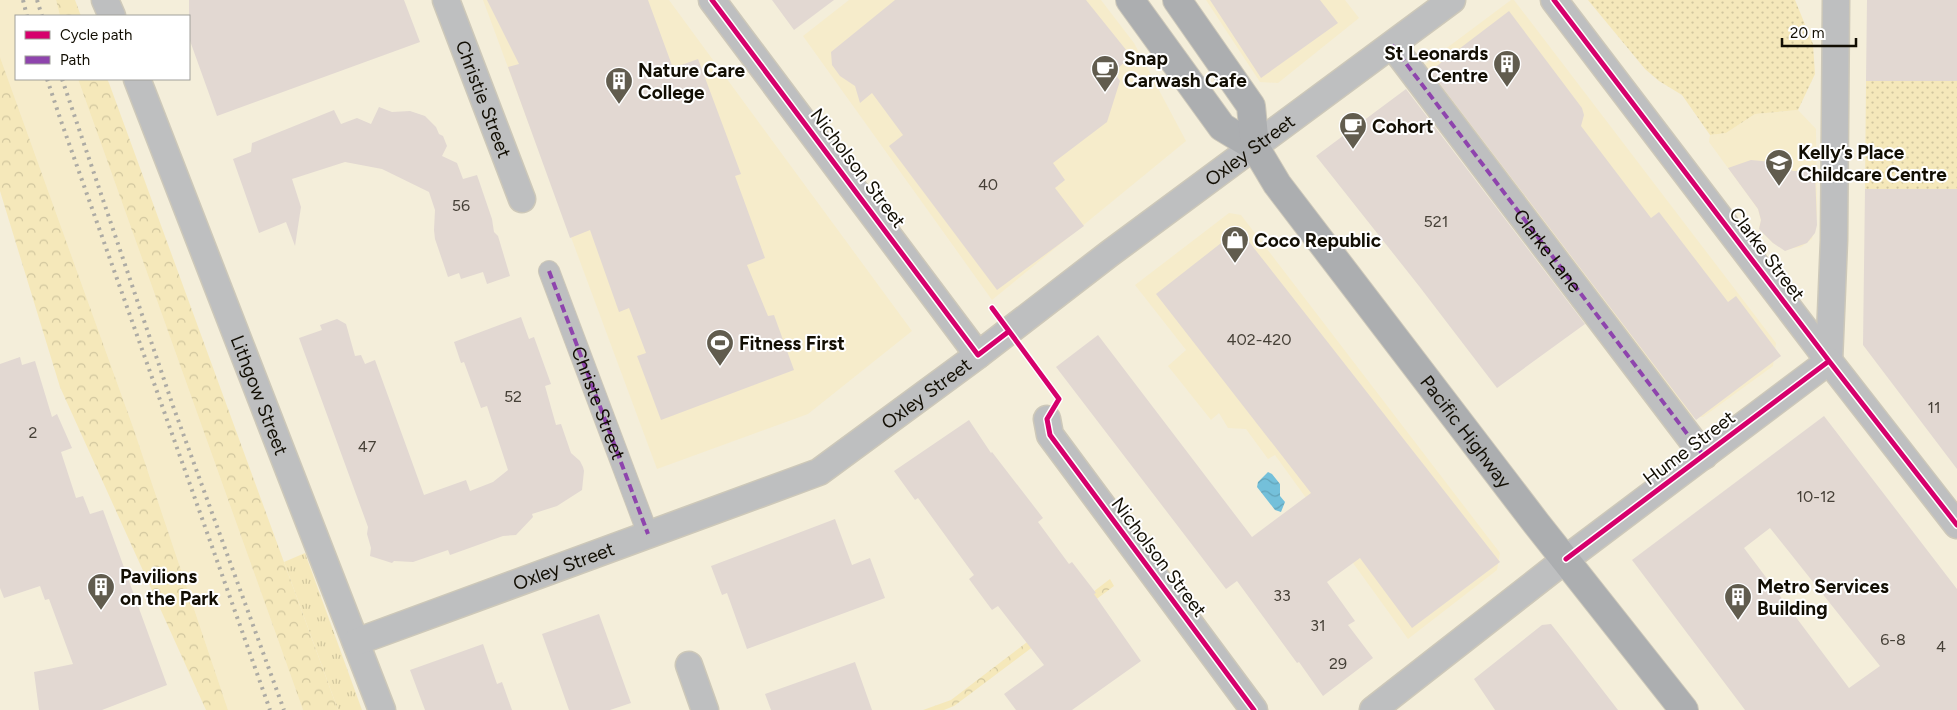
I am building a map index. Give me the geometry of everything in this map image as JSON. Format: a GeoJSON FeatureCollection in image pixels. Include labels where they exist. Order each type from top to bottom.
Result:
{"type":"FeatureCollection","features":[{"type":"Feature","properties":{"kind":"main road","name":"Pacific Highway"},"geometry":{"type":"LineString","coordinates":[[1130,0],[1222,127],[1255,147]]}},
{"type":"Feature","properties":{"kind":"main road","name":"Pacific Highway"},"geometry":{"type":"LineString","coordinates":[[1177,0],[1252,106],[1255,147],[1277,184],[1333,260],[1684,710]]}},
{"type":"Feature","properties":{"kind":"street"},"geometry":{"type":"LineString","coordinates":[[105,0],[112,15]]}},
{"type":"Feature","properties":{"kind":"street","name":"Christie Street"},"geometry":{"type":"LineString","coordinates":[[446,0],[522,199]]}},
{"type":"Feature","properties":{"kind":"street","name":"Nicholson Street"},"geometry":{"type":"LineString","coordinates":[[712,0],[978,354]]}},
{"type":"Feature","properties":{"kind":"street","name":"Oxley Street"},"geometry":{"type":"LineString","coordinates":[[356,642],[819,472],[1452,0]]}},
{"type":"Feature","properties":{"kind":"street","name":"Clarke Street"},"geometry":{"type":"LineString","coordinates":[[1554,0],[1829,361],[1955,517]]}},
{"type":"Feature","properties":{"kind":"street"},"geometry":{"type":"LineString","coordinates":[[1829,361],[1834,240],[1836,0]]}},
{"type":"Feature","properties":{"kind":"street","name":"Clarke Lane"},"geometry":{"type":"LineString","coordinates":[[1392,44],[1704,456]]}},
{"type":"Feature","properties":{"kind":"street","name":"Lithgow Street"},"geometry":{"type":"LineString","coordinates":[[137,80],[382,710]]}},
{"type":"Feature","properties":{"kind":"street","name":"Christe Street"},"geometry":{"type":"LineString","coordinates":[[550,271],[648,534]]}},
{"type":"Feature","properties":{"kind":"street","name":"Hume Street"},"geometry":{"type":"LineString","coordinates":[[1374,710],[1566,559],[1829,361]]}},
{"type":"Feature","properties":{"kind":"street","name":"Nicholson Street"},"geometry":{"type":"LineString","coordinates":[[1047,419],[1050,436],[1254,710]]}},
{"type":"Feature","properties":{"kind":"street"},"geometry":{"type":"LineString","coordinates":[[689,665],[705,710]]}},
{"type":"Feature","properties":{"kind":"shaded area"},"geometry":{"type":"Polygon","coordinates":[[[0,0],[56,0],[60,15],[15,15],[15,80],[78,80],[303,710],[228,710],[133,427],[0,57],[0,0]]]}},
{"type":"Feature","properties":{"kind":"shaded area"},"geometry":{"type":"Polygon","coordinates":[[[483,0],[669,0],[912,331],[808,414],[657,469],[483,0]]]}},
{"type":"Feature","properties":{"kind":"shaded area"},"geometry":{"type":"Polygon","coordinates":[[[849,0],[1101,0],[1134,43],[1186,141],[992,300],[803,36],[849,0]]]}},
{"type":"Feature","properties":{"kind":"shaded area"},"geometry":{"type":"Polygon","coordinates":[[[1206,0],[1345,0],[1359,18],[1278,83],[1260,82],[1206,0]]]}},
{"type":"Feature","properties":{"kind":"shaded area"},"geometry":{"type":"Polygon","coordinates":[[[1511,0],[1514,0],[1776,343],[1773,366],[1703,417],[1687,417],[1420,68],[1511,0]]]}},
{"type":"Feature","properties":{"kind":"shaded area","name":"Kelly’s Place Childcare Centre"},"geometry":{"type":"Polygon","coordinates":[[[1798,110],[1816,129],[1817,214],[1812,239],[1801,247],[1787,249],[1773,243],[1762,232],[1759,227],[1761,221],[1758,209],[1709,142],[1710,135],[1726,133],[1755,114],[1798,110]]]}},
{"type":"Feature","properties":{"kind":"shaded area"},"geometry":{"type":"Polygon","coordinates":[[[1229,213],[1241,215],[1500,553],[1497,570],[1408,639],[1275,455],[1268,459],[1246,429],[1228,428],[1219,413],[1211,420],[1168,366],[1186,350],[1135,285],[1229,213]]]}},
{"type":"Feature","properties":{"kind":"green space"},"geometry":{"type":"Polygon","coordinates":[[[56,0],[75,0],[81,15],[60,15],[56,0]]]}},
{"type":"Feature","properties":{"kind":"green space"},"geometry":{"type":"Polygon","coordinates":[[[1588,0],[1795,0],[1813,44],[1815,74],[1798,110],[1755,114],[1726,133],[1710,135],[1682,95],[1659,81],[1645,69],[1588,0]]]}},
{"type":"Feature","properties":{"kind":"green space"},"geometry":{"type":"Polygon","coordinates":[[[0,57],[133,427],[228,710],[206,710],[60,387],[0,191],[0,57]]]}},
{"type":"Feature","properties":{"kind":"green space"},"geometry":{"type":"Polygon","coordinates":[[[78,80],[108,80],[109,83],[338,710],[303,710],[78,80]]]}},
{"type":"Feature","properties":{"kind":"green space"},"geometry":{"type":"Polygon","coordinates":[[[1866,81],[1957,81],[1957,189],[1865,189],[1866,81]]]}},
{"type":"Feature","properties":{"kind":"green space"},"geometry":{"type":"Polygon","coordinates":[[[305,553],[362,710],[338,710],[284,562],[305,553]]]}},
{"type":"Feature","properties":{"kind":"green space"},"geometry":{"type":"Polygon","coordinates":[[[1110,579],[1114,586],[954,706],[944,710],[923,710],[951,700],[1110,579]]]}},
{"type":"Feature","properties":{"kind":"water"},"geometry":{"type":"Polygon","coordinates":[[[1268,472],[1280,484],[1280,496],[1285,502],[1281,512],[1275,510],[1257,487],[1258,482],[1268,472]]]}},
{"type":"Feature","properties":{"kind":"building"},"geometry":{"type":"Polygon","coordinates":[[[189,0],[404,0],[420,42],[217,116],[190,41],[189,0]]]}},
{"type":"Feature","properties":{"kind":"building"},"geometry":{"type":"Polygon","coordinates":[[[487,0],[648,0],[673,68],[698,59],[741,174],[735,176],[765,258],[747,265],[768,316],[774,315],[794,370],[661,420],[637,356],[646,353],[629,308],[619,312],[590,230],[570,238],[508,67],[519,64],[487,0]]]}},
{"type":"Feature","properties":{"kind":"building"},"geometry":{"type":"Polygon","coordinates":[[[772,0],[834,0],[794,30],[772,0]]]}},
{"type":"Feature","properties":{"kind":"building"},"geometry":{"type":"Polygon","coordinates":[[[895,0],[1086,0],[1131,56],[1114,72],[1120,81],[1107,122],[1053,163],[1065,180],[1055,188],[1084,226],[997,290],[889,146],[903,135],[872,93],[860,103],[855,86],[840,76],[832,65],[831,52],[895,0]]]}},
{"type":"Feature","properties":{"kind":"building"},"geometry":{"type":"Polygon","coordinates":[[[1210,0],[1320,0],[1338,23],[1261,78],[1210,0]]]}},
{"type":"Feature","properties":{"kind":"building"},"geometry":{"type":"Polygon","coordinates":[[[1867,0],[1957,0],[1957,81],[1866,81],[1867,0]]]}},
{"type":"Feature","properties":{"kind":"building"},"geometry":{"type":"Polygon","coordinates":[[[1509,11],[1582,108],[1584,115],[1581,126],[1651,218],[1659,212],[1728,302],[1736,296],[1781,356],[1696,420],[1430,71],[1509,11]]]}},
{"type":"Feature","properties":{"kind":"building"},"geometry":{"type":"Polygon","coordinates":[[[1406,89],[1585,324],[1497,388],[1316,156],[1406,89]]]}},
{"type":"Feature","properties":{"kind":"building"},"geometry":{"type":"Polygon","coordinates":[[[379,107],[392,112],[410,111],[425,116],[436,127],[439,134],[443,136],[447,146],[442,156],[457,163],[463,179],[477,175],[492,219],[494,232],[498,236],[510,276],[487,284],[483,272],[461,279],[459,273],[448,277],[435,239],[435,210],[429,192],[382,169],[345,162],[292,179],[301,207],[295,246],[286,222],[259,233],[233,159],[251,152],[252,143],[334,110],[341,124],[357,118],[371,124],[379,107]]]}},
{"type":"Feature","properties":{"kind":"building"},"geometry":{"type":"Polygon","coordinates":[[[1751,160],[1772,162],[1793,171],[1815,171],[1817,225],[1815,233],[1807,243],[1785,251],[1773,243],[1759,229],[1761,220],[1758,209],[1728,168],[1751,160]]]}},
{"type":"Feature","properties":{"kind":"building"},"geometry":{"type":"Polygon","coordinates":[[[1865,189],[1957,189],[1957,469],[1863,345],[1865,189]]]}},
{"type":"Feature","properties":{"kind":"building"},"geometry":{"type":"Polygon","coordinates":[[[1239,229],[1500,562],[1412,628],[1360,558],[1327,582],[1355,621],[1348,625],[1373,658],[1323,696],[1237,581],[1226,589],[1056,367],[1098,335],[1252,537],[1311,493],[1156,294],[1239,229]]]}},
{"type":"Feature","properties":{"kind":"building"},"geometry":{"type":"Polygon","coordinates":[[[521,317],[529,339],[534,337],[551,384],[545,386],[556,425],[561,424],[571,453],[580,461],[583,467],[582,490],[557,506],[532,514],[533,517],[516,535],[503,536],[450,555],[448,550],[413,562],[394,561],[392,563],[370,556],[371,548],[367,534],[368,527],[299,338],[322,330],[320,325],[337,319],[346,324],[355,356],[361,355],[365,364],[375,360],[424,495],[466,480],[470,491],[493,482],[508,470],[487,406],[481,408],[464,362],[461,363],[454,342],[521,317]]]}},
{"type":"Feature","properties":{"kind":"building","name":"Pavilions on the Park"},"geometry":{"type":"Polygon","coordinates":[[[20,357],[22,365],[35,361],[52,417],[57,414],[72,448],[61,452],[76,498],[83,496],[90,514],[103,510],[167,685],[102,710],[39,710],[34,672],[73,664],[49,599],[45,600],[40,586],[4,598],[0,588],[0,364],[20,357]]]}},
{"type":"Feature","properties":{"kind":"building"},"geometry":{"type":"Polygon","coordinates":[[[1824,416],[1957,589],[1957,710],[1745,710],[1632,560],[1824,416]],[[1770,528],[1744,548],[1849,688],[1880,666],[1770,528]]]}},
{"type":"Feature","properties":{"kind":"building"},"geometry":{"type":"Polygon","coordinates":[[[969,420],[991,453],[1043,518],[1038,522],[1069,564],[1072,562],[1096,593],[1094,594],[1141,661],[1072,710],[1016,710],[1004,694],[1044,665],[998,606],[992,610],[969,579],[974,575],[918,498],[915,500],[894,471],[969,420]]]}},
{"type":"Feature","properties":{"kind":"building"},"geometry":{"type":"Polygon","coordinates":[[[835,519],[852,565],[870,558],[885,598],[747,649],[727,593],[722,595],[711,566],[835,519]]]}},
{"type":"Feature","properties":{"kind":"building"},"geometry":{"type":"Polygon","coordinates":[[[599,614],[631,703],[610,710],[569,710],[542,634],[599,614]]]}},
{"type":"Feature","properties":{"kind":"building"},"geometry":{"type":"Polygon","coordinates":[[[1551,624],[1618,710],[1495,710],[1474,679],[1542,625],[1551,624]]]}},
{"type":"Feature","properties":{"kind":"building"},"geometry":{"type":"Polygon","coordinates":[[[483,644],[497,684],[502,682],[512,710],[425,710],[410,670],[483,644]]]}},
{"type":"Feature","properties":{"kind":"building"},"geometry":{"type":"Polygon","coordinates":[[[855,662],[872,710],[771,710],[765,694],[855,662]]]}},
{"type":"Feature","properties":{"kind":"railway"},"geometry":{"type":"LineString","coordinates":[[23,0],[27,15]]}},
{"type":"Feature","properties":{"kind":"railway"},"geometry":{"type":"LineString","coordinates":[[37,0],[42,15]]}},
{"type":"Feature","properties":{"kind":"railway"},"geometry":{"type":"LineString","coordinates":[[47,80],[270,710]]}},
{"type":"Feature","properties":{"kind":"railway"},"geometry":{"type":"LineString","coordinates":[[62,80],[173,406],[284,710]]}},
{"type":"Feature","properties":{"kind":"marked path"},"geometry":{"type":"LineString","coordinates":[[1392,45],[1704,456]]}},
{"type":"Feature","properties":{"kind":"marked path"},"geometry":{"type":"LineString","coordinates":[[549,271],[648,534]]}},
{"type":"Feature","properties":{"kind":"cycle path"},"geometry":{"type":"LineString","coordinates":[[712,0],[978,355],[1008,332]]}},
{"type":"Feature","properties":{"kind":"cycle path"},"geometry":{"type":"LineString","coordinates":[[1554,0],[1829,361],[1957,525]]}},
{"type":"Feature","properties":{"kind":"cycle path"},"geometry":{"type":"LineString","coordinates":[[992,308],[1059,399],[1047,419],[1050,435],[1254,710]]}},
{"type":"Feature","properties":{"kind":"cycle path"},"geometry":{"type":"LineString","coordinates":[[1566,559],[1829,361]]}},
{"type":"Feature","properties":{"kind":"place","name":"St Leonards Centre"},"geometry":{"type":"Point","coordinates":[1507,88]}},
{"type":"Feature","properties":{"kind":"place","name":"Snap Carwash Cafe"},"geometry":{"type":"Point","coordinates":[1105,93]}},
{"type":"Feature","properties":{"kind":"place","name":"Nature Care College"},"geometry":{"type":"Point","coordinates":[619,105]}},
{"type":"Feature","properties":{"kind":"place","name":"Cohort"},"geometry":{"type":"Point","coordinates":[1353,150]}},
{"type":"Feature","properties":{"kind":"place","name":"Kelly’s Place Childcare Centre"},"geometry":{"type":"Point","coordinates":[1779,187]}},
{"type":"Feature","properties":{"kind":"place","name":"Coco Republic"},"geometry":{"type":"Point","coordinates":[1235,264]}},
{"type":"Feature","properties":{"kind":"place","name":"Fitness First"},"geometry":{"type":"Point","coordinates":[720,367]}},
{"type":"Feature","properties":{"kind":"place","name":"Pavilions on the Park"},"geometry":{"type":"Point","coordinates":[101,611]}},
{"type":"Feature","properties":{"kind":"place","name":"Metro Services Building"},"geometry":{"type":"Point","coordinates":[1738,621]}}]}
